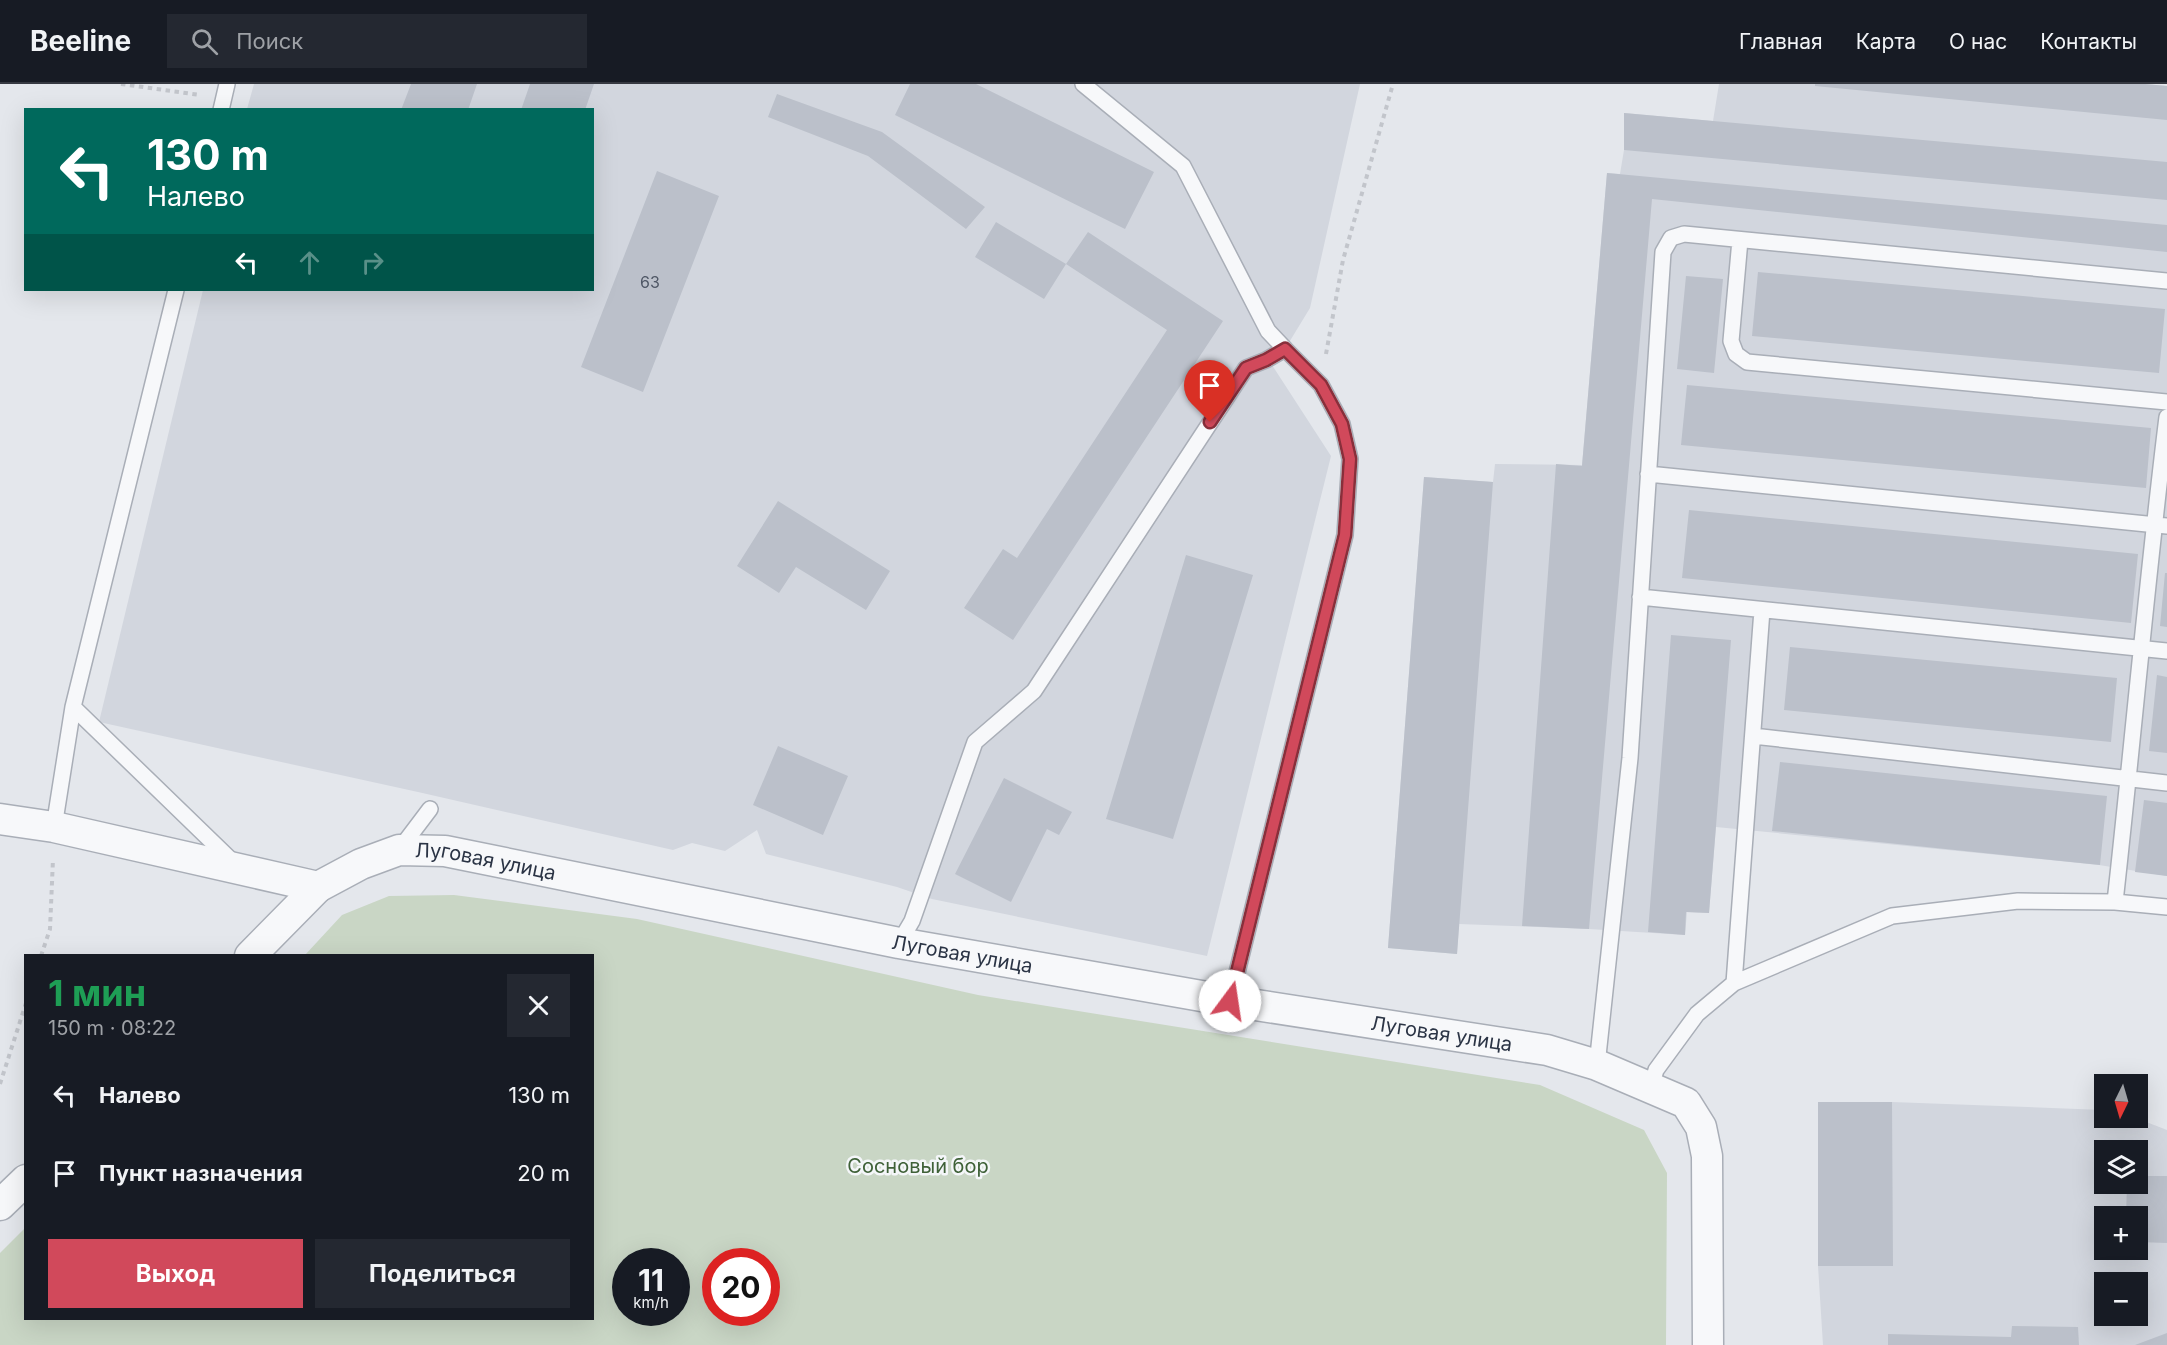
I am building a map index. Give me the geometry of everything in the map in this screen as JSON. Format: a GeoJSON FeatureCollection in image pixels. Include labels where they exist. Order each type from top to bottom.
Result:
{"type":"FeatureCollection","features":[{"type":"Feature","properties":{"kind":"street"},"geometry":{"type":"LineString","coordinates":[[0,819],[54,827],[318,887]]}},
{"type":"Feature","properties":{"kind":"street","name":"Луговая улица"},"geometry":{"type":"LineString","coordinates":[[252,954],[318,887],[361,864],[399,850],[445,851],[899,943],[1230,1001],[1547,1050],[1597,1065],[1686,1103],[1701,1127],[1707,1156],[1708,1345]]}},
{"type":"Feature","properties":{"kind":"street"},"geometry":{"type":"LineString","coordinates":[[0,1205],[24,1182]]}},
{"type":"Feature","properties":{"kind":"lane"},"geometry":{"type":"LineString","coordinates":[[1083,84],[1183,166],[1268,331],[1321,385],[1342,424],[1350,459],[1345,535],[1230,1001]]}},
{"type":"Feature","properties":{"kind":"lane"},"geometry":{"type":"LineString","coordinates":[[1597,1065],[1630,758],[1663,252],[1671,238],[1684,234],[2167,282]]}},
{"type":"Feature","properties":{"kind":"lane"},"geometry":{"type":"LineString","coordinates":[[1740,240],[1731,341],[1736,354],[1747,362],[2167,402]]}},
{"type":"Feature","properties":{"kind":"lane"},"geometry":{"type":"LineString","coordinates":[[54,827],[73,707],[176,291]]}},
{"type":"Feature","properties":{"kind":"lane"},"geometry":{"type":"LineString","coordinates":[[899,943],[912,921],[975,742],[1034,691],[1246,368],[1285,349]]}},
{"type":"Feature","properties":{"kind":"lane"},"geometry":{"type":"LineString","coordinates":[[2115,902],[2143,649],[2160,525],[2167,417]]}},
{"type":"Feature","properties":{"kind":"lane"},"geometry":{"type":"LineString","coordinates":[[1648,474],[2160,525]]}},
{"type":"Feature","properties":{"kind":"lane"},"geometry":{"type":"LineString","coordinates":[[1640,597],[2167,651]]}},
{"type":"Feature","properties":{"kind":"lane"},"geometry":{"type":"LineString","coordinates":[[1734,983],[1762,610]]}},
{"type":"Feature","properties":{"kind":"lane"},"geometry":{"type":"LineString","coordinates":[[73,707],[240,869]]}},
{"type":"Feature","properties":{"kind":"lane"},"geometry":{"type":"LineString","coordinates":[[1753,736],[2167,783]]}},
{"type":"Feature","properties":{"kind":"lane"},"geometry":{"type":"LineString","coordinates":[[399,850],[430,809]]}},
{"type":"Feature","properties":{"kind":"lane"},"geometry":{"type":"LineString","coordinates":[[1651,1087],[1656,1070],[1697,1014],[1734,983],[1892,916],[2018,901],[2115,902],[2167,908]]}},
{"type":"Feature","properties":{"kind":"path"},"geometry":{"type":"LineString","coordinates":[[121,84],[224,97]]}},
{"type":"Feature","properties":{"kind":"path"},"geometry":{"type":"LineString","coordinates":[[1321,385],[1342,260],[1393,84]]}},
{"type":"Feature","properties":{"kind":"path"},"geometry":{"type":"LineString","coordinates":[[42,954],[50,929],[54,827]]}},
{"type":"Feature","properties":{"kind":"path"},"geometry":{"type":"LineString","coordinates":[[0,1084],[24,1009]]}},
{"type":"Feature","properties":{"kind":"shaded area"},"geometry":{"type":"Polygon","coordinates":[[[254,84],[1360,84],[1310,308],[1285,349],[1272,365],[1331,456],[1207,956],[932,899],[897,887],[766,854],[757,830],[725,851],[692,843],[673,850],[99,722],[203,291],[594,291],[594,108],[247,108],[254,84]]]}},
{"type":"Feature","properties":{"kind":"shaded area"},"geometry":{"type":"Polygon","coordinates":[[[1719,84],[2145,84],[2167,86],[2167,876],[2099,865],[1716,827],[1709,913],[1687,912],[1685,935],[1459,924],[1457,954],[1388,948],[1424,477],[1493,482],[1495,464],[1582,465],[1607,173],[1620,174],[1624,150],[1624,113],[1713,121],[1719,84]]]}},
{"type":"Feature","properties":{"kind":"shaded area"},"geometry":{"type":"Polygon","coordinates":[[[1818,1102],[1892,1102],[2094,1110],[2094,1128],[2148,1128],[2148,1123],[2167,1130],[2167,1345],[1823,1345],[1818,1266],[1818,1102]]]}},
{"type":"Feature","properties":{"kind":"green space","name":"Сосновый бор"},"geometry":{"type":"Polygon","coordinates":[[[454,895],[637,919],[978,995],[1540,1085],[1644,1130],[1667,1173],[1666,1345],[0,1345],[0,1253],[24,1229],[24,1320],[594,1320],[594,954],[306,954],[342,915],[389,896],[454,895]]]}},
{"type":"Feature","properties":{"kind":"building"},"geometry":{"type":"Polygon","coordinates":[[[411,84],[477,84],[469,108],[402,108],[411,84]]]}},
{"type":"Feature","properties":{"kind":"building"},"geometry":{"type":"Polygon","coordinates":[[[530,84],[594,84],[586,108],[522,108],[530,84]]]}},
{"type":"Feature","properties":{"kind":"building"},"geometry":{"type":"Polygon","coordinates":[[[910,84],[976,84],[1154,172],[1125,229],[895,115],[910,84]]]}},
{"type":"Feature","properties":{"kind":"building"},"geometry":{"type":"Polygon","coordinates":[[[1815,84],[2145,84],[2167,86],[2167,120],[1815,86],[1815,84]]]}},
{"type":"Feature","properties":{"kind":"building"},"geometry":{"type":"Polygon","coordinates":[[[777,94],[882,132],[985,207],[966,229],[868,156],[768,117],[777,94]]]}},
{"type":"Feature","properties":{"kind":"building"},"geometry":{"type":"Polygon","coordinates":[[[1624,113],[2167,162],[2167,200],[1624,150],[1624,113]]]}},
{"type":"Feature","properties":{"kind":"building"},"geometry":{"type":"Polygon","coordinates":[[[657,171],[719,196],[643,392],[581,367],[657,171]]]}},
{"type":"Feature","properties":{"kind":"building"},"geometry":{"type":"Polygon","coordinates":[[[1607,173],[2167,225],[2167,252],[1652,199],[1589,929],[1522,926],[1556,464],[1582,466],[1607,173]]]}},
{"type":"Feature","properties":{"kind":"building"},"geometry":{"type":"Polygon","coordinates":[[[996,222],[1066,264],[1044,299],[975,257],[996,222]]]}},
{"type":"Feature","properties":{"kind":"building"},"geometry":{"type":"Polygon","coordinates":[[[1088,232],[1223,321],[1013,640],[964,608],[1003,549],[1017,558],[1167,330],[1066,264],[1088,232]]]}},
{"type":"Feature","properties":{"kind":"building"},"geometry":{"type":"Polygon","coordinates":[[[1758,272],[2165,309],[2159,373],[1752,336],[1758,272]]]}},
{"type":"Feature","properties":{"kind":"building"},"geometry":{"type":"Polygon","coordinates":[[[1686,276],[1723,279],[1714,373],[1677,369],[1686,276]]]}},
{"type":"Feature","properties":{"kind":"building"},"geometry":{"type":"Polygon","coordinates":[[[1687,385],[2151,428],[2146,488],[1681,445],[1687,385]]]}},
{"type":"Feature","properties":{"kind":"building"},"geometry":{"type":"Polygon","coordinates":[[[1424,477],[1493,482],[1457,954],[1388,948],[1424,477]]]}},
{"type":"Feature","properties":{"kind":"building"},"geometry":{"type":"Polygon","coordinates":[[[778,501],[890,571],[866,610],[796,567],[779,593],[737,566],[778,501]]]}},
{"type":"Feature","properties":{"kind":"building"},"geometry":{"type":"Polygon","coordinates":[[[1689,510],[2138,554],[2131,623],[1682,578],[1689,510]]]}},
{"type":"Feature","properties":{"kind":"building"},"geometry":{"type":"Polygon","coordinates":[[[1186,555],[1253,575],[1173,839],[1106,819],[1186,555]]]}},
{"type":"Feature","properties":{"kind":"building"},"geometry":{"type":"Polygon","coordinates":[[[2165,573],[2167,573],[2167,627],[2160,626],[2165,573]]]}},
{"type":"Feature","properties":{"kind":"building"},"geometry":{"type":"Polygon","coordinates":[[[1671,635],[1731,640],[1709,913],[1686,912],[1685,935],[1648,932],[1671,635]]]}},
{"type":"Feature","properties":{"kind":"building"},"geometry":{"type":"Polygon","coordinates":[[[1790,647],[2117,678],[2111,742],[1784,710],[1790,647]]]}},
{"type":"Feature","properties":{"kind":"building"},"geometry":{"type":"Polygon","coordinates":[[[2157,675],[2167,677],[2167,753],[2149,751],[2157,675]]]}},
{"type":"Feature","properties":{"kind":"building"},"geometry":{"type":"Polygon","coordinates":[[[778,746],[848,776],[823,835],[753,805],[778,746]]]}},
{"type":"Feature","properties":{"kind":"building"},"geometry":{"type":"Polygon","coordinates":[[[1780,762],[2107,796],[2100,865],[1772,831],[1780,762]]]}},
{"type":"Feature","properties":{"kind":"building"},"geometry":{"type":"Polygon","coordinates":[[[1004,778],[1072,812],[1059,835],[1047,829],[1011,902],[955,874],[1004,778]]]}},
{"type":"Feature","properties":{"kind":"building"},"geometry":{"type":"Polygon","coordinates":[[[2144,800],[2167,803],[2167,876],[2135,872],[2144,800]]]}},
{"type":"Feature","properties":{"kind":"building"},"geometry":{"type":"Polygon","coordinates":[[[1818,1102],[1892,1102],[1893,1266],[1818,1266],[1818,1102]]]}},
{"type":"Feature","properties":{"kind":"building"},"geometry":{"type":"Polygon","coordinates":[[[2148,1176],[2167,1176],[2167,1243],[2148,1242],[2148,1206],[2126,1206],[2127,1194],[2148,1194],[2148,1176]]]}},
{"type":"Feature","properties":{"kind":"building"},"geometry":{"type":"Polygon","coordinates":[[[2012,1326],[2078,1327],[2079,1345],[1888,1345],[1888,1334],[2011,1337],[2012,1326]]]}},
{"type":"Feature","properties":{"kind":"building"},"geometry":{"type":"Polygon","coordinates":[[[2167,1333],[2167,1345],[2135,1345],[2167,1333]]]}},
{"type":"Feature","properties":{"kind":"route"},"geometry":{"type":"LineString","coordinates":[[1210,422],[1246,368],[1285,349],[1321,385],[1342,424],[1350,459],[1345,535],[1230,1001]]}}]}
